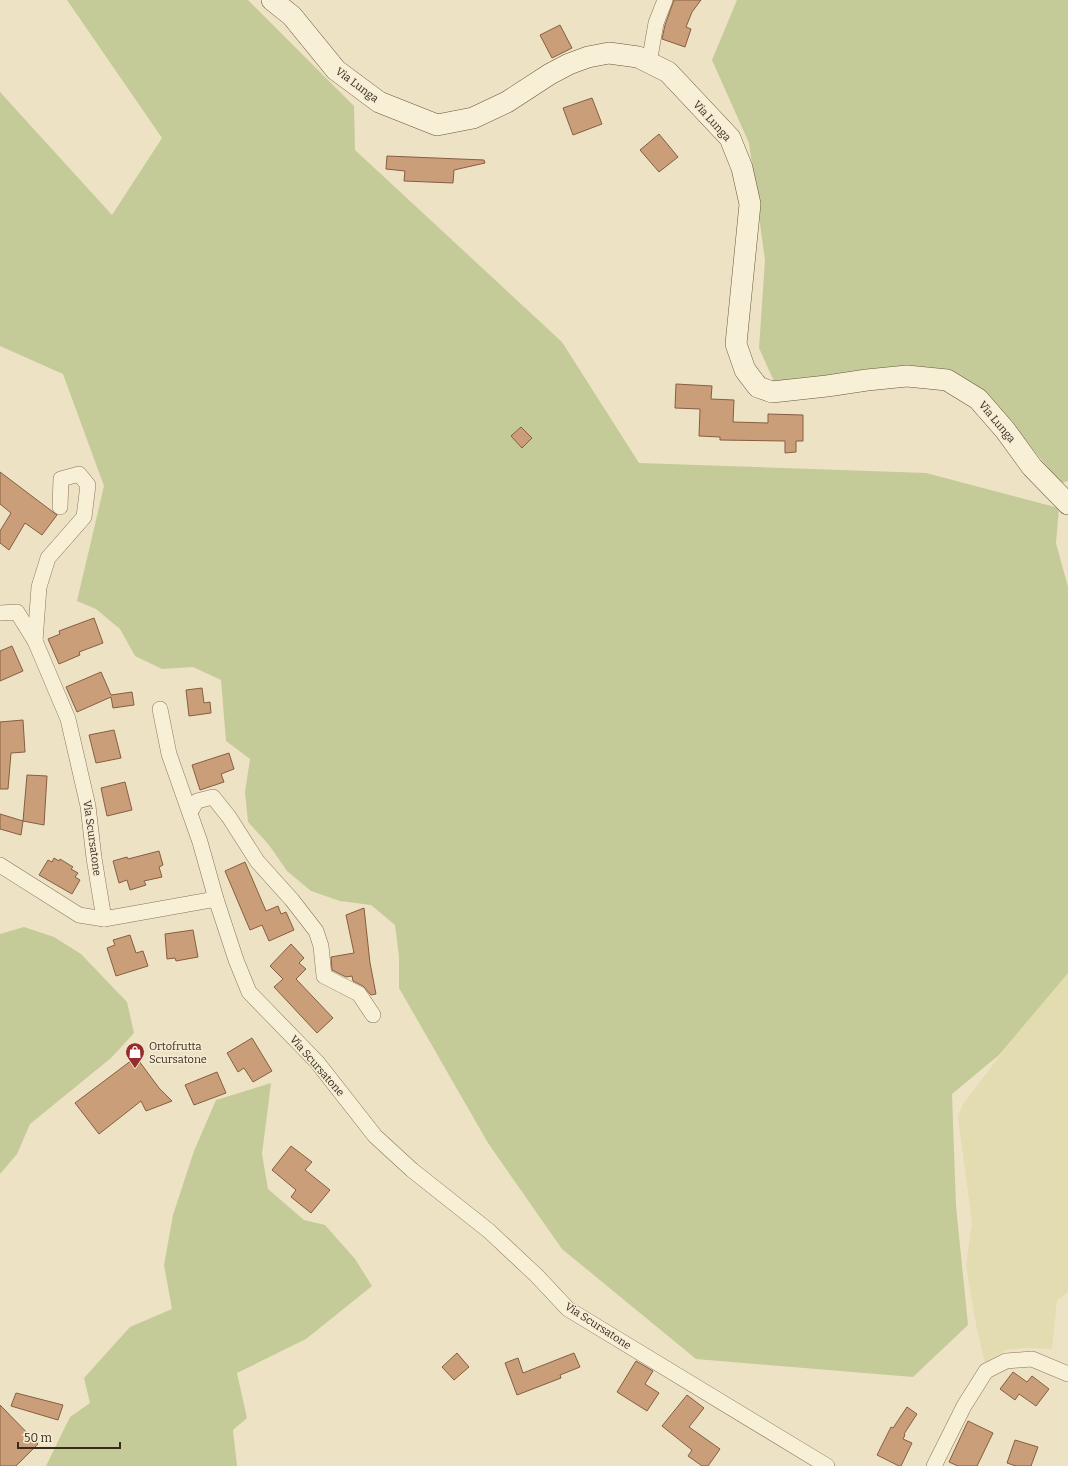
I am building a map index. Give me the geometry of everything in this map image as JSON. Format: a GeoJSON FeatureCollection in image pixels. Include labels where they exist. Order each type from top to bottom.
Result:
{"type":"FeatureCollection","features":[{"type":"Feature","properties":{"kind":"street","name":"Via Lunga"},"geometry":{"type":"LineString","coordinates":[[272,0],[292,16],[336,70],[379,102],[437,125],[473,118],[507,102],[550,74],[569,64],[588,57],[610,53],[638,57],[668,72],[730,138],[742,168],[750,204],[736,344],[745,370],[758,387],[772,392],[907,376],[947,380],[978,398],[1005,430],[1032,467],[1068,504]]}},
{"type":"Feature","properties":{"kind":"street"},"geometry":{"type":"LineString","coordinates":[[649,63],[656,23],[665,0]]}},
{"type":"Feature","properties":{"kind":"street"},"geometry":{"type":"LineString","coordinates":[[35,641],[39,587],[48,558],[84,517],[88,485],[79,474],[61,479],[60,507]]}},
{"type":"Feature","properties":{"kind":"street","name":"Via Scursatone"},"geometry":{"type":"LineString","coordinates":[[0,612],[17,612],[35,641],[68,719],[88,806],[94,858],[104,919]]}},
{"type":"Feature","properties":{"kind":"street","name":"Via Scursatone"},"geometry":{"type":"LineString","coordinates":[[160,709],[169,754],[200,842],[216,899],[236,960],[249,992],[317,1062],[375,1136],[412,1170],[489,1231],[568,1309],[827,1466]]}},
{"type":"Feature","properties":{"kind":"street"},"geometry":{"type":"LineString","coordinates":[[190,812],[197,801],[213,797],[229,817],[257,860],[292,900],[316,931],[321,946],[324,976],[359,994],[373,1015]]}},
{"type":"Feature","properties":{"kind":"street"},"geometry":{"type":"LineString","coordinates":[[0,865],[80,916],[104,919],[216,899]]}},
{"type":"Feature","properties":{"kind":"street"},"geometry":{"type":"LineString","coordinates":[[934,1466],[964,1406],[986,1371],[1006,1361],[1032,1359],[1068,1374]]}},
{"type":"Feature","properties":{"kind":"shaded area"},"geometry":{"type":"Polygon","coordinates":[[[1068,966],[1068,1292],[1057,1300],[1052,1349],[1022,1348],[1006,1350],[985,1363],[977,1330],[966,1266],[972,1223],[958,1117],[963,1104],[1068,966]]]}},
{"type":"Feature","properties":{"kind":"green space"},"geometry":{"type":"Polygon","coordinates":[[[67,0],[248,0],[354,106],[355,150],[562,342],[639,463],[926,473],[1059,508],[1056,543],[1068,587],[1068,973],[999,1055],[952,1094],[956,1206],[968,1325],[913,1377],[696,1359],[562,1249],[488,1143],[399,988],[399,957],[395,925],[371,905],[340,901],[311,891],[287,871],[269,845],[248,822],[245,792],[250,759],[226,741],[221,680],[193,667],[162,669],[135,656],[120,629],[96,609],[77,601],[104,486],[63,374],[0,346],[0,92],[112,215],[162,138],[67,0]]]}},
{"type":"Feature","properties":{"kind":"green space"},"geometry":{"type":"Polygon","coordinates":[[[737,0],[1068,0],[1068,481],[1061,483],[1016,429],[960,385],[777,388],[759,348],[765,260],[749,143],[712,60],[737,0]]]}},
{"type":"Feature","properties":{"kind":"green space"},"geometry":{"type":"Polygon","coordinates":[[[24,927],[54,937],[81,954],[127,1002],[134,1033],[111,1058],[30,1124],[17,1154],[0,1174],[0,934],[24,927]]]}},
{"type":"Feature","properties":{"kind":"green space"},"geometry":{"type":"Polygon","coordinates":[[[271,1083],[262,1154],[268,1189],[304,1220],[325,1225],[355,1259],[372,1286],[306,1339],[237,1373],[247,1418],[233,1430],[237,1466],[46,1466],[70,1417],[90,1403],[84,1378],[130,1327],[172,1309],[164,1265],[173,1215],[194,1151],[216,1100],[271,1083]]]}},
{"type":"Feature","properties":{"kind":"building"},"geometry":{"type":"Polygon","coordinates":[[[674,0],[701,0],[692,12],[686,27],[691,29],[685,47],[662,39],[665,25],[674,0]]]}},
{"type":"Feature","properties":{"kind":"building"},"geometry":{"type":"Polygon","coordinates":[[[560,25],[572,48],[552,58],[540,35],[560,25]]]}},
{"type":"Feature","properties":{"kind":"building"},"geometry":{"type":"Polygon","coordinates":[[[592,98],[602,124],[573,135],[563,108],[592,98]]]}},
{"type":"Feature","properties":{"kind":"building"},"geometry":{"type":"Polygon","coordinates":[[[659,134],[678,157],[659,172],[640,150],[659,134]]]}},
{"type":"Feature","properties":{"kind":"building"},"geometry":{"type":"Polygon","coordinates":[[[387,156],[484,160],[485,163],[454,170],[453,183],[404,181],[405,171],[386,169],[387,156]]]}},
{"type":"Feature","properties":{"kind":"building"},"geometry":{"type":"Polygon","coordinates":[[[676,384],[712,386],[711,399],[734,400],[733,422],[768,423],[768,414],[803,415],[803,441],[796,441],[796,452],[785,453],[785,441],[720,440],[720,437],[699,436],[700,409],[675,408],[676,384]]]}},
{"type":"Feature","properties":{"kind":"building"},"geometry":{"type":"Polygon","coordinates":[[[521,427],[532,438],[522,448],[511,436],[521,427]]]}},
{"type":"Feature","properties":{"kind":"building"},"geometry":{"type":"Polygon","coordinates":[[[0,472],[57,515],[42,535],[25,523],[9,550],[0,543],[0,531],[11,513],[0,504],[0,472]]]}},
{"type":"Feature","properties":{"kind":"building"},"geometry":{"type":"Polygon","coordinates":[[[94,618],[103,643],[79,652],[80,655],[59,664],[48,639],[60,634],[59,631],[94,618]]]}},
{"type":"Feature","properties":{"kind":"building"},"geometry":{"type":"Polygon","coordinates":[[[12,646],[23,671],[0,681],[0,651],[12,646]]]}},
{"type":"Feature","properties":{"kind":"building"},"geometry":{"type":"Polygon","coordinates":[[[101,672],[111,695],[132,692],[134,705],[113,708],[111,697],[77,712],[66,687],[101,672]]]}},
{"type":"Feature","properties":{"kind":"building"},"geometry":{"type":"Polygon","coordinates":[[[202,688],[204,703],[210,702],[211,713],[189,716],[186,690],[202,688]]]}},
{"type":"Feature","properties":{"kind":"building"},"geometry":{"type":"Polygon","coordinates":[[[23,720],[25,752],[11,753],[8,789],[0,789],[0,722],[23,720]]]}},
{"type":"Feature","properties":{"kind":"building"},"geometry":{"type":"Polygon","coordinates":[[[114,730],[121,758],[96,763],[89,735],[114,730]]]}},
{"type":"Feature","properties":{"kind":"building"},"geometry":{"type":"Polygon","coordinates":[[[229,753],[234,769],[221,774],[224,782],[200,790],[192,765],[229,753]]]}},
{"type":"Feature","properties":{"kind":"building"},"geometry":{"type":"Polygon","coordinates":[[[27,775],[47,776],[44,825],[23,821],[27,775]]]}},
{"type":"Feature","properties":{"kind":"building"},"geometry":{"type":"Polygon","coordinates":[[[125,782],[132,810],[107,816],[101,788],[125,782]]]}},
{"type":"Feature","properties":{"kind":"building"},"geometry":{"type":"Polygon","coordinates":[[[0,814],[23,821],[21,835],[0,829],[0,814]]]}},
{"type":"Feature","properties":{"kind":"building"},"geometry":{"type":"Polygon","coordinates":[[[159,851],[163,865],[159,867],[162,877],[144,881],[146,885],[130,890],[127,880],[119,883],[113,861],[127,857],[128,859],[159,851]]]}},
{"type":"Feature","properties":{"kind":"building"},"geometry":{"type":"Polygon","coordinates":[[[54,858],[59,861],[60,859],[73,867],[71,869],[78,873],[75,877],[80,880],[72,894],[39,875],[48,860],[52,862],[54,858]]]}},
{"type":"Feature","properties":{"kind":"building"},"geometry":{"type":"Polygon","coordinates":[[[245,862],[266,911],[278,906],[281,914],[286,912],[294,930],[269,941],[262,925],[250,930],[225,871],[245,862]]]}},
{"type":"Feature","properties":{"kind":"building"},"geometry":{"type":"Polygon","coordinates":[[[364,908],[370,963],[376,994],[371,995],[363,986],[353,981],[352,976],[346,977],[332,970],[331,957],[354,953],[346,915],[364,908]]]}},
{"type":"Feature","properties":{"kind":"building"},"geometry":{"type":"Polygon","coordinates":[[[193,930],[198,957],[176,961],[175,958],[167,959],[165,934],[193,930]]]}},
{"type":"Feature","properties":{"kind":"building"},"geometry":{"type":"Polygon","coordinates":[[[130,935],[136,953],[143,951],[148,966],[116,976],[107,948],[115,945],[113,940],[130,935]]]}},
{"type":"Feature","properties":{"kind":"building"},"geometry":{"type":"Polygon","coordinates":[[[291,944],[304,958],[299,963],[306,969],[296,979],[333,1018],[317,1033],[274,987],[283,979],[270,966],[291,944]]]}},
{"type":"Feature","properties":{"kind":"building"},"geometry":{"type":"Polygon","coordinates":[[[252,1038],[272,1071],[253,1082],[244,1068],[238,1072],[227,1053],[252,1038]]]}},
{"type":"Feature","properties":{"kind":"building"},"geometry":{"type":"Polygon","coordinates":[[[136,1057],[159,1088],[172,1101],[146,1111],[141,1101],[99,1134],[75,1103],[136,1057]]]}},
{"type":"Feature","properties":{"kind":"building"},"geometry":{"type":"Polygon","coordinates":[[[217,1072],[226,1093],[194,1105],[185,1085],[217,1072]]]}},
{"type":"Feature","properties":{"kind":"building"},"geometry":{"type":"Polygon","coordinates":[[[291,1146],[312,1162],[305,1170],[330,1190],[311,1213],[291,1197],[296,1190],[272,1170],[291,1146]]]}},
{"type":"Feature","properties":{"kind":"building"},"geometry":{"type":"Polygon","coordinates":[[[457,1353],[469,1367],[454,1380],[442,1367],[457,1353]]]}},
{"type":"Feature","properties":{"kind":"building"},"geometry":{"type":"Polygon","coordinates":[[[574,1353],[580,1367],[560,1375],[561,1378],[517,1395],[505,1363],[518,1358],[523,1373],[574,1353]]]}},
{"type":"Feature","properties":{"kind":"building"},"geometry":{"type":"Polygon","coordinates":[[[636,1361],[653,1371],[645,1384],[659,1393],[647,1411],[617,1392],[636,1361]]]}},
{"type":"Feature","properties":{"kind":"building"},"geometry":{"type":"Polygon","coordinates":[[[1013,1372],[1027,1382],[1032,1376],[1049,1389],[1036,1406],[1019,1394],[1015,1400],[1000,1389],[1013,1372]]]}},
{"type":"Feature","properties":{"kind":"building"},"geometry":{"type":"Polygon","coordinates":[[[16,1393],[63,1405],[58,1420],[11,1406],[16,1393]]]}},
{"type":"Feature","properties":{"kind":"building"},"geometry":{"type":"Polygon","coordinates":[[[687,1395],[704,1408],[689,1427],[720,1449],[708,1466],[702,1466],[688,1456],[692,1450],[662,1426],[687,1395]]]}},
{"type":"Feature","properties":{"kind":"building"},"geometry":{"type":"Polygon","coordinates":[[[0,1405],[38,1444],[16,1466],[0,1466],[0,1405]]]}},
{"type":"Feature","properties":{"kind":"building"},"geometry":{"type":"Polygon","coordinates":[[[907,1407],[917,1414],[904,1434],[903,1439],[912,1443],[901,1466],[899,1466],[877,1455],[891,1427],[893,1428],[907,1407]]]}},
{"type":"Feature","properties":{"kind":"building"},"geometry":{"type":"Polygon","coordinates":[[[968,1421],[993,1433],[977,1466],[958,1466],[949,1462],[968,1421]]]}},
{"type":"Feature","properties":{"kind":"building"},"geometry":{"type":"Polygon","coordinates":[[[1015,1440],[1038,1447],[1031,1466],[1016,1466],[1007,1463],[1015,1440]]]}},
{"type":"Feature","properties":{"kind":"place","name":"Ortofrutta Scursatone"},"geometry":{"type":"Point","coordinates":[135,1069]}}]}
